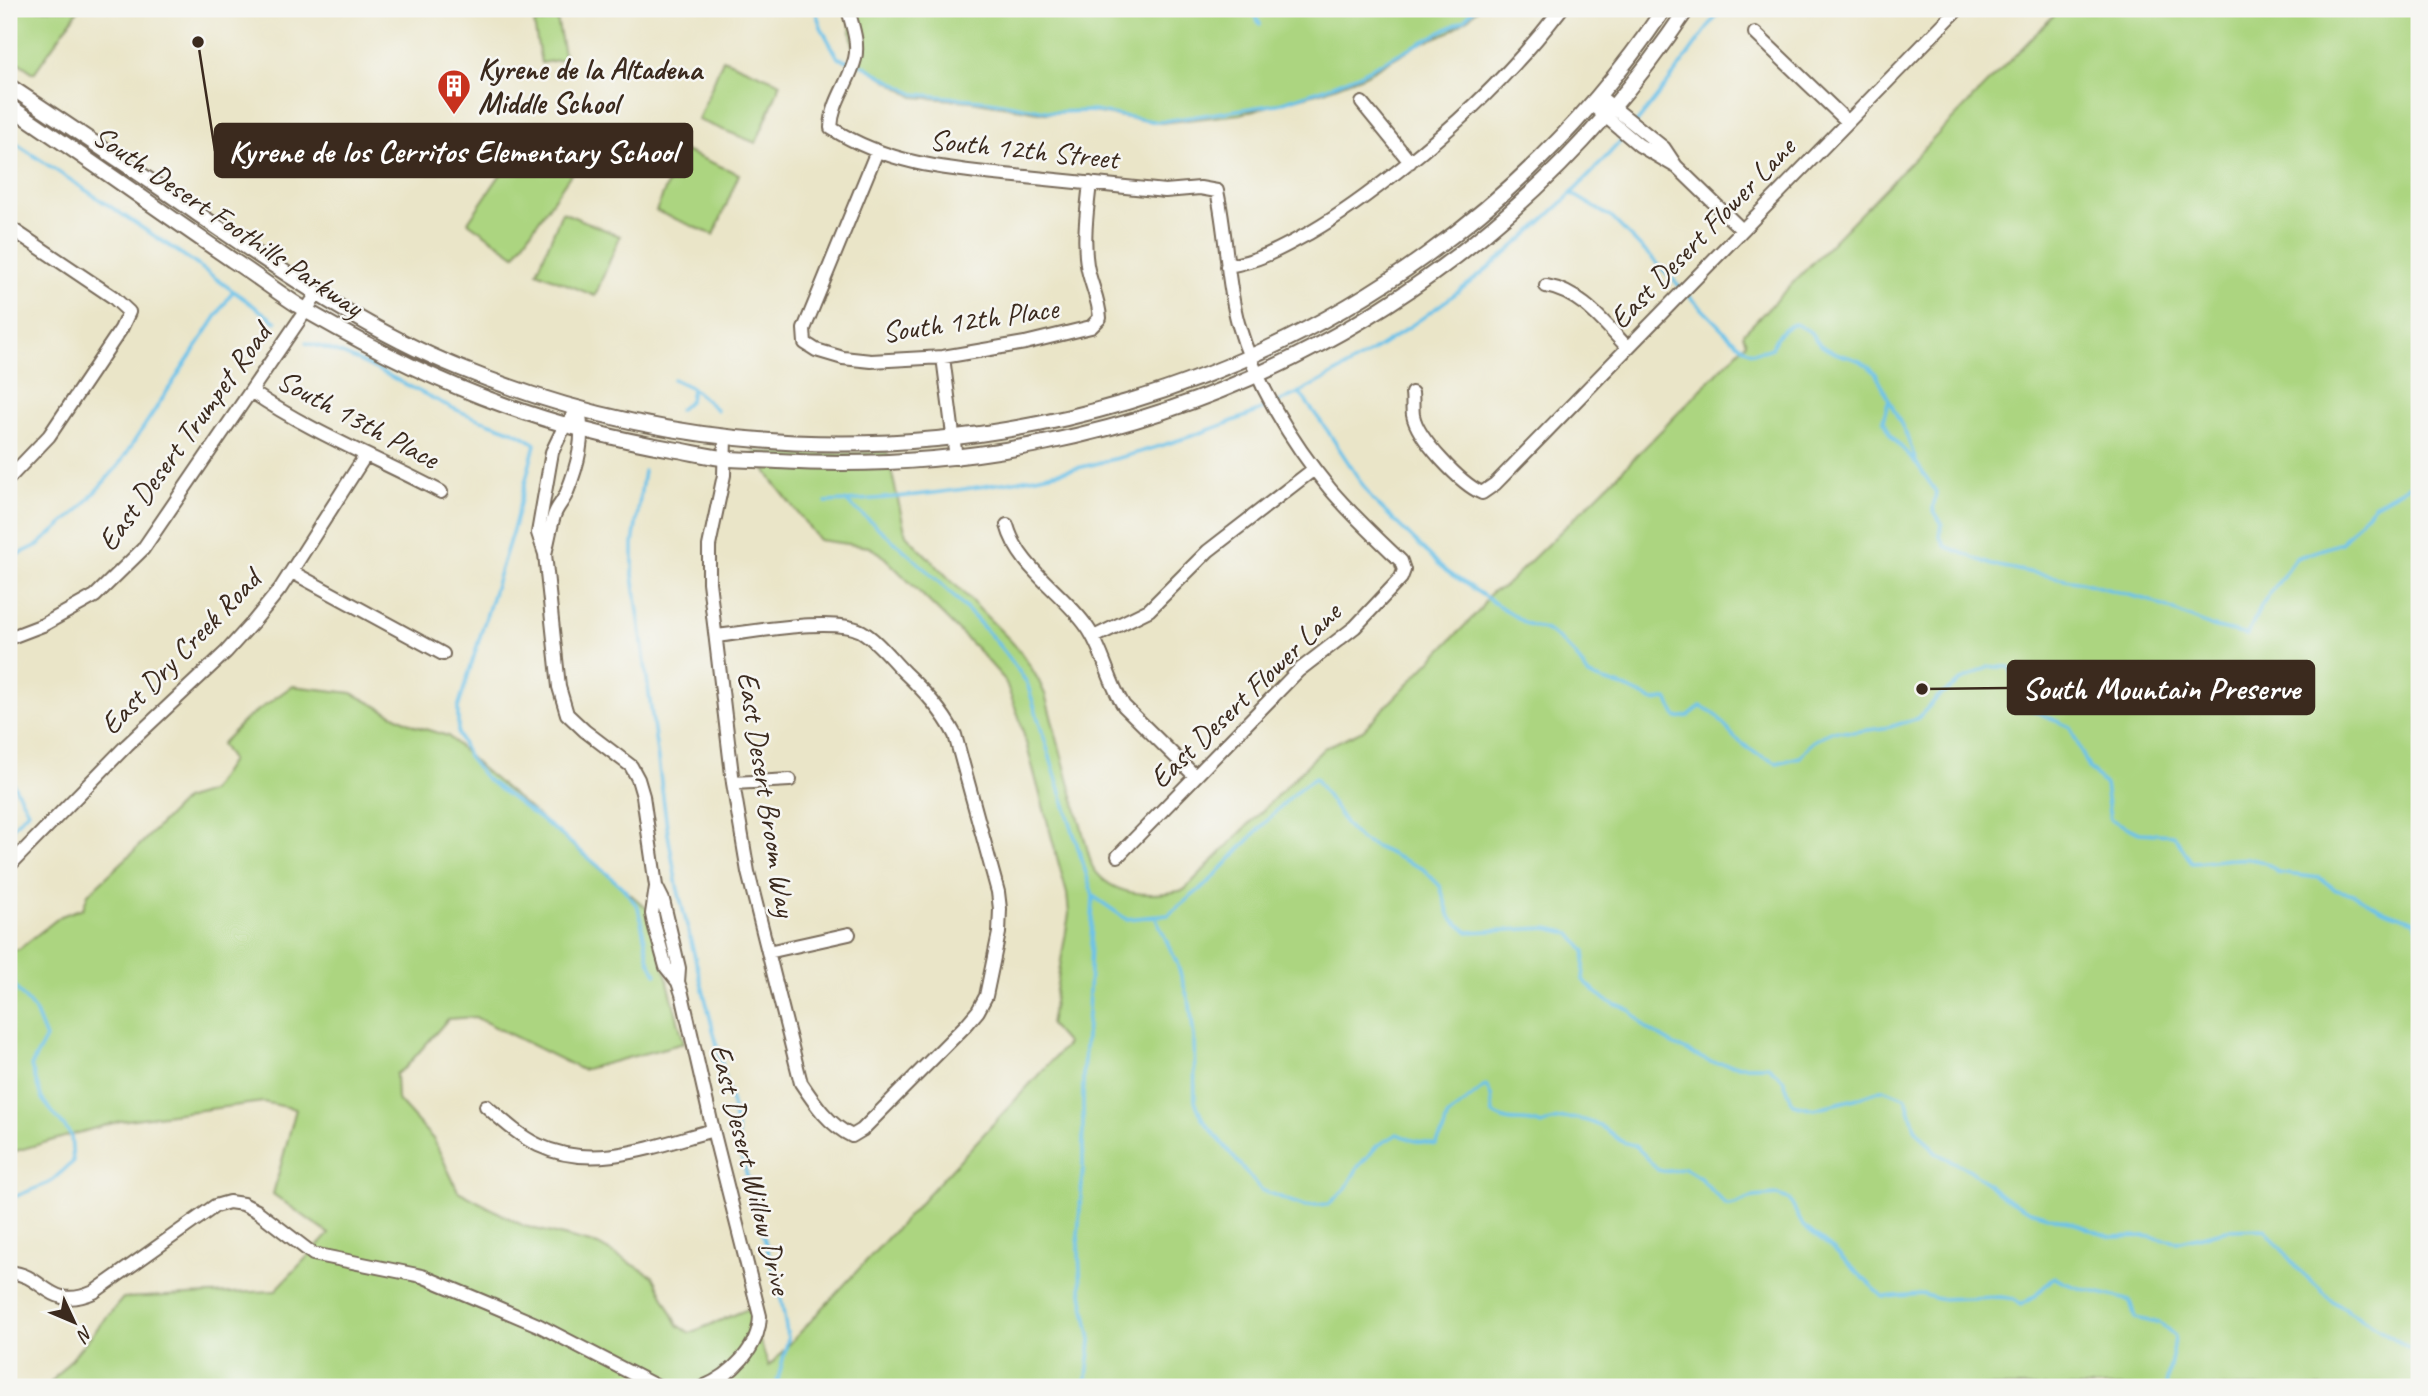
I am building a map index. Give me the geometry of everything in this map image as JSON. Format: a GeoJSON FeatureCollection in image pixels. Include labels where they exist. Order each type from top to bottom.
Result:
{"type":"FeatureCollection","features":[{"type":"Feature","properties":{"kind":"street","name":"South 12th Street"},"geometry":{"type":"LineString","coordinates":[[848,9],[857,44],[855,60],[832,116],[831,128],[877,151],[918,165],[1165,191],[1200,188],[1217,191],[1227,266]]}},
{"type":"Feature","properties":{"kind":"street"},"geometry":{"type":"LineString","coordinates":[[1094,637],[1149,610],[1208,551],[1314,469],[1257,374],[1238,323],[1227,266],[1258,260],[1335,218],[1410,162],[1471,111],[1514,66],[1561,9]]}},
{"type":"Feature","properties":{"kind":"street","name":"South Desert Foothills Parkway"},"geometry":{"type":"LineString","coordinates":[[9,86],[317,294],[405,344],[460,368],[579,410],[645,425],[726,437],[837,444],[953,439],[1041,424],[1168,390],[1282,343],[1356,302],[1419,260],[1526,173],[1595,100],[1664,9]]}},
{"type":"Feature","properties":{"kind":"street","name":"South Desert Foothills Parkway"},"geometry":{"type":"LineString","coordinates":[[9,106],[307,312],[399,361],[506,406],[622,440],[726,458],[842,464],[956,458],[1009,450],[1111,428],[1192,402],[1316,348],[1368,317],[1429,276],[1541,185],[1610,111],[1687,9]]}},
{"type":"Feature","properties":{"kind":"street","name":"East Desert Flower Lane"},"geometry":{"type":"LineString","coordinates":[[1412,393],[1413,417],[1426,442],[1472,488],[1482,493],[1495,484],[1953,11]]}},
{"type":"Feature","properties":{"kind":"street"},"geometry":{"type":"LineString","coordinates":[[1755,33],[1848,122]]}},
{"type":"Feature","properties":{"kind":"street"},"geometry":{"type":"LineString","coordinates":[[1595,100],[1610,111],[1629,118],[1647,142]]}},
{"type":"Feature","properties":{"kind":"street"},"geometry":{"type":"LineString","coordinates":[[1362,103],[1410,162]]}},
{"type":"Feature","properties":{"kind":"street"},"geometry":{"type":"LineString","coordinates":[[1610,111],[1622,130],[1664,148],[1676,166],[1742,230]]}},
{"type":"Feature","properties":{"kind":"street","name":"South 12th Place"},"geometry":{"type":"LineString","coordinates":[[877,151],[804,329],[805,343],[816,350],[844,358],[871,361],[943,356],[1025,343],[1091,327],[1100,318],[1100,307],[1087,264],[1086,230],[1090,183]]}},
{"type":"Feature","properties":{"kind":"street"},"geometry":{"type":"LineString","coordinates":[[111,177],[122,161]]}},
{"type":"Feature","properties":{"kind":"street"},"geometry":{"type":"LineString","coordinates":[[9,227],[113,297],[129,312],[121,329],[49,436],[9,478]]}},
{"type":"Feature","properties":{"kind":"street"},"geometry":{"type":"LineString","coordinates":[[1419,260],[1429,276]]}},
{"type":"Feature","properties":{"kind":"street"},"geometry":{"type":"LineString","coordinates":[[1546,286],[1562,289],[1576,297],[1627,347]]}},
{"type":"Feature","properties":{"kind":"street","name":"East Desert Trumpet Road"},"geometry":{"type":"LineString","coordinates":[[9,638],[43,625],[95,596],[144,549],[317,294]]}},
{"type":"Feature","properties":{"kind":"street"},"geometry":{"type":"LineString","coordinates":[[943,356],[956,458]]}},
{"type":"Feature","properties":{"kind":"street","name":"South 13th Place"},"geometry":{"type":"LineString","coordinates":[[252,393],[286,416],[441,492]]}},
{"type":"Feature","properties":{"kind":"street","name":"East Desert Willow Drive"},"geometry":{"type":"LineString","coordinates":[[579,410],[565,425],[552,452],[538,533],[545,554],[563,716],[631,766],[638,779],[643,796],[656,886],[663,900],[679,968],[678,982],[760,1316],[758,1335],[752,1346],[718,1381],[703,1387]]}},
{"type":"Feature","properties":{"kind":"street","name":"East Desert Willow Drive"},"geometry":{"type":"LineString","coordinates":[[545,554],[553,517],[566,496],[578,461],[583,430],[579,410]]}},
{"type":"Feature","properties":{"kind":"street","name":"East Desert Broom Way"},"geometry":{"type":"LineString","coordinates":[[716,636],[818,625],[842,625],[861,631],[927,694],[944,714],[955,735],[998,892],[999,933],[986,996],[978,1011],[862,1130],[852,1136],[840,1130],[820,1111],[801,1083],[748,872],[733,783],[709,582],[709,546],[726,458],[726,437]]}},
{"type":"Feature","properties":{"kind":"street","name":"East Dry Creek Road"},"geometry":{"type":"LineString","coordinates":[[9,866],[127,745],[226,652],[281,589],[365,456]]}},
{"type":"Feature","properties":{"kind":"street","name":"East Desert Flower Lane"},"geometry":{"type":"LineString","coordinates":[[1118,856],[1298,671],[1354,627],[1401,578],[1404,570],[1401,561],[1352,513],[1314,469]]}},
{"type":"Feature","properties":{"kind":"street"},"geometry":{"type":"LineString","coordinates":[[1007,525],[1018,551],[1077,614],[1094,637],[1124,706],[1195,776]]}},
{"type":"Feature","properties":{"kind":"street"},"geometry":{"type":"LineString","coordinates":[[292,572],[443,654]]}},
{"type":"Feature","properties":{"kind":"street"},"geometry":{"type":"LineString","coordinates":[[733,783],[790,780]]}},
{"type":"Feature","properties":{"kind":"street"},"geometry":{"type":"LineString","coordinates":[[768,952],[849,934]]}},
{"type":"Feature","properties":{"kind":"street"},"geometry":{"type":"LineString","coordinates":[[486,1106],[536,1144],[561,1153],[590,1157],[615,1156],[713,1130]]}},
{"type":"Feature","properties":{"kind":"street"},"geometry":{"type":"LineString","coordinates":[[9,1272],[31,1278],[49,1293],[80,1298],[94,1292],[215,1206],[229,1202],[243,1204],[257,1211],[313,1254],[422,1276],[538,1325],[657,1387]]}},
{"type":"Feature","properties":{"kind":"green space"},"geometry":{"type":"Polygon","coordinates":[[[9,9],[79,9],[34,73],[9,56],[9,9]]]}},
{"type":"Feature","properties":{"kind":"green space"},"geometry":{"type":"Polygon","coordinates":[[[848,9],[1477,9],[1449,32],[1419,44],[1365,75],[1324,91],[1240,114],[1161,123],[1085,111],[1045,113],[971,101],[914,97],[855,60],[848,9]]]}},
{"type":"Feature","properties":{"kind":"green space"},"geometry":{"type":"Polygon","coordinates":[[[2060,9],[2419,9],[2419,1387],[47,1387],[123,1298],[275,1291],[329,1234],[273,1194],[296,1109],[263,1102],[120,1121],[9,1153],[9,951],[19,949],[61,916],[83,908],[88,894],[184,800],[210,792],[231,760],[221,744],[246,719],[292,686],[352,693],[415,726],[448,736],[480,767],[649,910],[684,1043],[582,1070],[475,1017],[448,1019],[406,1067],[396,1074],[397,1099],[434,1140],[458,1191],[524,1226],[598,1245],[653,1276],[678,1325],[690,1333],[748,1309],[769,1366],[1067,1044],[1050,1025],[1069,914],[1067,894],[1019,717],[1004,679],[880,553],[869,547],[819,540],[772,480],[754,451],[799,455],[887,452],[906,535],[1010,640],[1038,679],[1045,694],[1092,866],[1100,877],[1121,890],[1159,894],[1184,890],[1324,748],[1363,730],[1479,611],[1491,592],[1504,587],[1615,478],[1746,343],[1743,334],[2060,9]]]}},
{"type":"Feature","properties":{"kind":"green space"},"geometry":{"type":"Polygon","coordinates":[[[557,19],[565,59],[541,63],[534,24],[557,19]]]}},
{"type":"Feature","properties":{"kind":"green space"},"geometry":{"type":"Polygon","coordinates":[[[723,59],[781,83],[756,143],[698,120],[723,59]]]}},
{"type":"Feature","properties":{"kind":"green space"},"geometry":{"type":"Polygon","coordinates":[[[525,139],[573,171],[515,255],[468,222],[525,139]]]}},
{"type":"Feature","properties":{"kind":"green space"},"geometry":{"type":"Polygon","coordinates":[[[682,150],[739,174],[714,235],[656,211],[682,150]]]}},
{"type":"Feature","properties":{"kind":"green space"},"geometry":{"type":"Polygon","coordinates":[[[562,212],[620,236],[595,296],[537,272],[562,212]]]}},
{"type":"Feature","properties":{"kind":"waterway"},"geometry":{"type":"LineString","coordinates":[[815,9],[821,27],[838,58],[861,64],[914,94],[990,101],[1051,112],[1093,111],[1158,122],[1277,104],[1326,88],[1358,75],[1464,20],[1474,9]]}},
{"type":"Feature","properties":{"kind":"waterway"},"geometry":{"type":"LineString","coordinates":[[1250,9],[1260,24]]}},
{"type":"Feature","properties":{"kind":"waterway"},"geometry":{"type":"LineString","coordinates":[[826,502],[934,493],[1041,476],[1094,464],[1198,434],[1249,415],[1348,366],[1447,300],[1494,263],[1580,185],[1631,129],[1721,9]]}},
{"type":"Feature","properties":{"kind":"waterway"},"geometry":{"type":"LineString","coordinates":[[9,139],[189,259],[276,322]]}},
{"type":"Feature","properties":{"kind":"waterway"},"geometry":{"type":"LineString","coordinates":[[1571,193],[1612,218],[1730,337],[1746,349],[1758,352],[1772,348],[1780,333],[1795,324],[1810,332],[1819,344],[1829,350],[1856,359],[1869,367],[1876,374],[1906,434],[1917,464],[1936,492],[1933,509],[1942,524],[1940,537],[1945,546],[1992,565],[2081,582],[2148,600],[2213,627],[2247,635],[2260,608],[2296,558],[2341,543],[2374,505],[2419,480]]}},
{"type":"Feature","properties":{"kind":"waterway"},"geometry":{"type":"LineString","coordinates":[[9,559],[38,545],[79,510],[118,466],[233,291]]}},
{"type":"Feature","properties":{"kind":"waterway"},"geometry":{"type":"LineString","coordinates":[[306,343],[348,356],[450,407],[512,431],[535,444],[515,523],[458,708],[458,734],[469,758],[486,779],[560,834],[623,888],[638,907],[649,960],[656,974]]}},
{"type":"Feature","properties":{"kind":"waterway"},"geometry":{"type":"LineString","coordinates":[[673,379],[692,388],[717,410]]}},
{"type":"Feature","properties":{"kind":"waterway"},"geometry":{"type":"LineString","coordinates":[[679,410],[690,400],[692,389]]}},
{"type":"Feature","properties":{"kind":"waterway"},"geometry":{"type":"LineString","coordinates":[[1299,392],[1372,499],[1446,571],[1525,623],[1546,630],[1559,639],[1576,656],[1589,676],[1629,689],[1654,701],[1667,699],[1677,718],[1688,716],[1701,706],[1714,713],[1735,738],[1755,753],[1777,763],[1800,757],[1812,742],[1831,731],[1853,732],[1890,727],[1918,718],[1938,697],[1964,679],[1989,667],[2009,667],[2030,709],[2070,727],[2089,768],[2105,785],[2110,819],[2139,833],[2174,835],[2192,863],[2250,859],[2261,861],[2278,873],[2320,878],[2336,890],[2353,894],[2383,910],[2415,921],[2419,930]]}},
{"type":"Feature","properties":{"kind":"waterway"},"geometry":{"type":"LineString","coordinates":[[1888,402],[1883,420],[1890,435],[1916,463]]}},
{"type":"Feature","properties":{"kind":"waterway"},"geometry":{"type":"LineString","coordinates":[[644,471],[633,544],[633,575],[668,834],[677,886],[733,1109],[742,1158],[781,1298],[788,1339],[776,1387]]}},
{"type":"Feature","properties":{"kind":"waterway"},"geometry":{"type":"LineString","coordinates":[[846,501],[944,586],[989,634],[1027,683],[1093,896],[1083,1071],[1083,1170],[1078,1235],[1081,1288],[1091,1340],[1086,1387]]}},
{"type":"Feature","properties":{"kind":"waterway"},"geometry":{"type":"LineString","coordinates":[[9,776],[28,811],[9,831]]}},
{"type":"Feature","properties":{"kind":"waterway"},"geometry":{"type":"LineString","coordinates":[[1093,896],[1126,919],[1168,915],[1208,883],[1277,810],[1315,778],[1347,826],[1361,840],[1423,869],[1440,886],[1450,917],[1468,932],[1547,928],[1570,933],[1585,951],[1583,980],[1605,1000],[1631,1011],[1646,1028],[1674,1045],[1710,1062],[1768,1066],[1783,1079],[1793,1104],[1814,1109],[1884,1089],[1906,1098],[1915,1128],[1936,1153],[1970,1170],[2005,1198],[2030,1211],[2110,1237],[2145,1236],[2177,1242],[2227,1230],[2265,1229],[2297,1268],[2334,1302],[2419,1354]]}},
{"type":"Feature","properties":{"kind":"waterway"},"geometry":{"type":"LineString","coordinates":[[1155,916],[1177,963],[1190,1005],[1194,1037],[1195,1101],[1203,1120],[1261,1190],[1304,1206],[1329,1204],[1346,1188],[1358,1167],[1377,1146],[1397,1134],[1436,1145],[1447,1117],[1486,1085],[1491,1095],[1493,1114],[1500,1118],[1542,1125],[1567,1118],[1593,1123],[1636,1147],[1660,1170],[1684,1168],[1700,1178],[1726,1205],[1735,1205],[1754,1197],[1777,1195],[1789,1199],[1803,1226],[1834,1250],[1883,1297],[1922,1294],[1938,1299],[2001,1297],[2014,1299],[2021,1305],[2035,1296],[2054,1277],[2080,1288],[2130,1301],[2135,1318],[2160,1323],[2175,1336],[2166,1387]]}},
{"type":"Feature","properties":{"kind":"waterway"},"geometry":{"type":"LineString","coordinates":[[9,962],[15,987],[35,1011],[46,1038],[31,1066],[42,1099],[71,1135],[73,1162],[49,1183],[9,1199]]}},
{"type":"Feature","properties":{"kind":"place","name":"Kyrene de los Cerritos Elementary School"},"geometry":{"type":"Point","coordinates":[198,42]}},
{"type":"Feature","properties":{"kind":"place","name":"Kyrene de la Altadena Middle School"},"geometry":{"type":"Point","coordinates":[454,116]}},
{"type":"Feature","properties":{"kind":"place","name":"South Mountain Preserve"},"geometry":{"type":"Point","coordinates":[1922,689]}}]}
